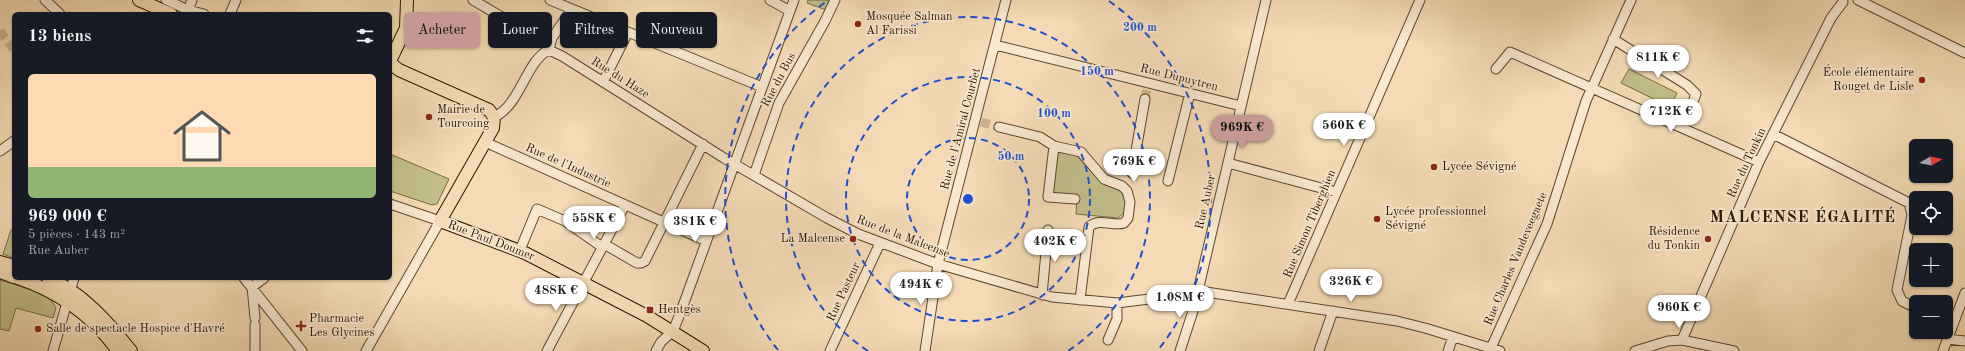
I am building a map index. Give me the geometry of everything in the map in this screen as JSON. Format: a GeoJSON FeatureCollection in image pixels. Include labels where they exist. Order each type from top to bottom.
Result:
{"type":"FeatureCollection","features":[{"type":"Feature","properties":{"kind":"main road"},"geometry":{"type":"LineString","coordinates":[[139,0],[171,6]]}},
{"type":"Feature","properties":{"kind":"main road"},"geometry":{"type":"LineString","coordinates":[[392,58],[406,28],[407,0]]}},
{"type":"Feature","properties":{"kind":"main road"},"geometry":{"type":"LineString","coordinates":[[392,64],[399,70],[489,110],[494,117],[493,128],[440,221]]}},
{"type":"Feature","properties":{"kind":"main road","name":"Rue Paul Doumer"},"geometry":{"type":"LineString","coordinates":[[440,221],[520,250],[673,331],[703,351]]}},
{"type":"Feature","properties":{"kind":"main road"},"geometry":{"type":"LineString","coordinates":[[0,262],[12,265]]}},
{"type":"Feature","properties":{"kind":"main road"},"geometry":{"type":"LineString","coordinates":[[0,272],[12,276]]}},
{"type":"Feature","properties":{"kind":"main road"},"geometry":{"type":"LineString","coordinates":[[24,280],[69,296],[118,351]]}},
{"type":"Feature","properties":{"kind":"main road"},"geometry":{"type":"LineString","coordinates":[[50,280],[69,296],[106,321],[131,351]]}},
{"type":"Feature","properties":{"kind":"street"},"geometry":{"type":"LineString","coordinates":[[45,0],[58,12]]}},
{"type":"Feature","properties":{"kind":"street"},"geometry":{"type":"LineString","coordinates":[[188,10],[192,0]]}},
{"type":"Feature","properties":{"kind":"street"},"geometry":{"type":"LineString","coordinates":[[231,12],[236,0]]}},
{"type":"Feature","properties":{"kind":"street","name":"Rue du Haze"},"geometry":{"type":"LineString","coordinates":[[474,0],[543,41],[549,50],[562,56],[735,164]]}},
{"type":"Feature","properties":{"kind":"street"},"geometry":{"type":"LineString","coordinates":[[550,0],[579,12]]}},
{"type":"Feature","properties":{"kind":"street"},"geometry":{"type":"LineString","coordinates":[[770,0],[790,11]]}},
{"type":"Feature","properties":{"kind":"street"},"geometry":{"type":"LineString","coordinates":[[656,351],[661,342],[673,331],[794,0]]}},
{"type":"Feature","properties":{"kind":"street","name":"Rue du Bus"},"geometry":{"type":"LineString","coordinates":[[754,176],[779,103],[825,21],[835,0]]}},
{"type":"Feature","properties":{"kind":"street","name":"Rue de l'Amiral Courbet"},"geometry":{"type":"LineString","coordinates":[[925,351],[938,264],[978,122],[1006,0]]}},
{"type":"Feature","properties":{"kind":"street","name":"Rue Auber"},"geometry":{"type":"LineString","coordinates":[[1180,351],[1197,292],[1266,0]]}},
{"type":"Feature","properties":{"kind":"street","name":"Rue Simon Tiberghien"},"geometry":{"type":"LineString","coordinates":[[1288,304],[1420,0]]}},
{"type":"Feature","properties":{"kind":"street","name":"Rue Charles Vandeveegaete"},"geometry":{"type":"LineString","coordinates":[[1495,350],[1548,220],[1592,87],[1631,0]]}},
{"type":"Feature","properties":{"kind":"street"},"geometry":{"type":"LineString","coordinates":[[1842,1],[1851,5],[1858,0],[1965,53]]}},
{"type":"Feature","properties":{"kind":"street","name":"Rue du Tonkin"},"geometry":{"type":"LineString","coordinates":[[1682,340],[1759,162],[1831,18],[1842,1]]}},
{"type":"Feature","properties":{"kind":"street"},"geometry":{"type":"LineString","coordinates":[[171,6],[196,12]]}},
{"type":"Feature","properties":{"kind":"street"},"geometry":{"type":"LineString","coordinates":[[494,117],[508,108],[539,58],[549,50],[552,38],[572,9]]}},
{"type":"Feature","properties":{"kind":"street"},"geometry":{"type":"LineString","coordinates":[[628,32],[762,87]]}},
{"type":"Feature","properties":{"kind":"street"},"geometry":{"type":"LineString","coordinates":[[1613,39],[1686,85],[1696,94],[1683,127]]}},
{"type":"Feature","properties":{"kind":"street","name":"Rue Dupuytren"},"geometry":{"type":"LineString","coordinates":[[995,45],[1148,85],[1190,93],[1241,106]]}},
{"type":"Feature","properties":{"kind":"street"},"geometry":{"type":"LineString","coordinates":[[603,82],[620,48]]}},
{"type":"Feature","properties":{"kind":"street"},"geometry":{"type":"LineString","coordinates":[[1496,69],[1510,52],[1683,127],[1759,162]]}},
{"type":"Feature","properties":{"kind":"street"},"geometry":{"type":"LineString","coordinates":[[1168,181],[1190,93]]}},
{"type":"Feature","properties":{"kind":"street"},"geometry":{"type":"LineString","coordinates":[[1132,173],[1145,99]]}},
{"type":"Feature","properties":{"kind":"street"},"geometry":{"type":"LineString","coordinates":[[999,127],[1040,136],[1054,146],[1081,152],[1107,180],[1124,188],[1130,199],[1128,218],[1124,223],[1118,224],[1097,222],[1089,227],[1080,300]]}},
{"type":"Feature","properties":{"kind":"street"},"geometry":{"type":"LineString","coordinates":[[1773,134],[1909,203],[1912,215],[1897,290],[1902,301],[1909,304]]}},
{"type":"Feature","properties":{"kind":"street"},"geometry":{"type":"LineString","coordinates":[[0,151],[12,142]]}},
{"type":"Feature","properties":{"kind":"street","name":"Rue de l'Industrie"},"geometry":{"type":"LineString","coordinates":[[485,142],[706,242]]}},
{"type":"Feature","properties":{"kind":"street"},"geometry":{"type":"LineString","coordinates":[[520,250],[537,209],[566,221],[603,246],[641,263],[646,259],[703,144]]}},
{"type":"Feature","properties":{"kind":"street"},"geometry":{"type":"LineString","coordinates":[[1054,146],[1048,197],[1075,199]]}},
{"type":"Feature","properties":{"kind":"street"},"geometry":{"type":"LineString","coordinates":[[1228,163],[1336,192]]}},
{"type":"Feature","properties":{"kind":"street","name":"Rue de la Malcense"},"geometry":{"type":"LineString","coordinates":[[735,164],[841,225],[880,243],[938,264],[1042,295],[1117,303],[1206,292],[1404,322],[1495,350]]}},
{"type":"Feature","properties":{"kind":"street","name":"Rue Paul Doumer"},"geometry":{"type":"LineString","coordinates":[[392,205],[440,221]]}},
{"type":"Feature","properties":{"kind":"street"},"geometry":{"type":"LineString","coordinates":[[547,351],[625,205]]}},
{"type":"Feature","properties":{"kind":"street"},"geometry":{"type":"LineString","coordinates":[[366,351],[440,221]]}},
{"type":"Feature","properties":{"kind":"street"},"geometry":{"type":"LineString","coordinates":[[1042,295],[1048,230]]}},
{"type":"Feature","properties":{"kind":"street","name":"Rue Pasteur"},"geometry":{"type":"LineString","coordinates":[[830,351],[880,243]]}},
{"type":"Feature","properties":{"kind":"street"},"geometry":{"type":"LineString","coordinates":[[53,351],[73,280]]}},
{"type":"Feature","properties":{"kind":"street"},"geometry":{"type":"LineString","coordinates":[[246,280],[302,351]]}},
{"type":"Feature","properties":{"kind":"street"},"geometry":{"type":"LineString","coordinates":[[252,288],[262,280]]}},
{"type":"Feature","properties":{"kind":"street"},"geometry":{"type":"LineString","coordinates":[[252,288],[255,322],[255,351]]}},
{"type":"Feature","properties":{"kind":"street"},"geometry":{"type":"LineString","coordinates":[[1953,316],[1965,293]]}},
{"type":"Feature","properties":{"kind":"street"},"geometry":{"type":"LineString","coordinates":[[1108,340],[1117,319],[1117,303]]}},
{"type":"Feature","properties":{"kind":"street"},"geometry":{"type":"LineString","coordinates":[[1319,351],[1333,311]]}},
{"type":"Feature","properties":{"kind":"street"},"geometry":{"type":"LineString","coordinates":[[1448,351],[1453,337]]}},
{"type":"Feature","properties":{"kind":"street"},"geometry":{"type":"LineString","coordinates":[[1943,351],[1947,339]]}},
{"type":"Feature","properties":{"kind":"street"},"geometry":{"type":"LineString","coordinates":[[1953,339],[1965,341]]}},
{"type":"Feature","properties":{"kind":"street"},"geometry":{"type":"LineString","coordinates":[[1635,351],[1668,341],[1682,340],[1727,350]]}},
{"type":"Feature","properties":{"kind":"shaded area"},"geometry":{"type":"Polygon","coordinates":[[[808,0],[829,0],[826,10],[807,3],[808,0]]]}},
{"type":"Feature","properties":{"kind":"shaded area"},"geometry":{"type":"Polygon","coordinates":[[[1629,69],[1677,93],[1670,107],[1621,83],[1629,69]]]}},
{"type":"Feature","properties":{"kind":"shaded area"},"geometry":{"type":"Polygon","coordinates":[[[1056,152],[1076,155],[1100,181],[1122,191],[1127,199],[1125,212],[1118,218],[1076,214],[1077,197],[1052,193],[1056,152]]]}},
{"type":"Feature","properties":{"kind":"shaded area"},"geometry":{"type":"Polygon","coordinates":[[[392,155],[449,179],[437,204],[432,205],[392,192],[392,155]]]}},
{"type":"Feature","properties":{"kind":"shaded area"},"geometry":{"type":"Polygon","coordinates":[[[12,229],[12,257],[3,254],[12,229]]]}},
{"type":"Feature","properties":{"kind":"shaded area"},"geometry":{"type":"Polygon","coordinates":[[[0,280],[48,295],[56,308],[53,318],[16,308],[9,331],[0,329],[0,280]]]}},
{"type":"Feature","properties":{"kind":"tunnel"},"geometry":{"type":"LineString","coordinates":[[0,31],[12,47]]}},
{"type":"Feature","properties":{"kind":"tunnel"},"geometry":{"type":"LineString","coordinates":[[1145,99],[1147,88]]}},
{"type":"Feature","properties":{"kind":"tunnel"},"geometry":{"type":"LineString","coordinates":[[981,122],[999,127]]}},
{"type":"Feature","properties":{"kind":"place","name":"Mosquée Salman Al Farissi"},"geometry":{"type":"Point","coordinates":[858,24]}},
{"type":"Feature","properties":{"kind":"place","name":"École élémentaire Rouget de Lisle"},"geometry":{"type":"Point","coordinates":[1922,80]}},
{"type":"Feature","properties":{"kind":"place","name":"Mairie de Tourcoing"},"geometry":{"type":"Point","coordinates":[429,117]}},
{"type":"Feature","properties":{"kind":"place","name":"Lycée Sévigné"},"geometry":{"type":"Point","coordinates":[1434,167]}},
{"type":"Feature","properties":{"kind":"place","name":"Lycée professionnel Sévigné"},"geometry":{"type":"Point","coordinates":[1377,219]}},
{"type":"Feature","properties":{"kind":"place","name":"La Malcense"},"geometry":{"type":"Point","coordinates":[853,239]}},
{"type":"Feature","properties":{"kind":"place","name":"Résidence du Tonkin"},"geometry":{"type":"Point","coordinates":[1708,239]}},
{"type":"Feature","properties":{"kind":"place","name":"Hentgès"},"geometry":{"type":"Point","coordinates":[650,310]}},
{"type":"Feature","properties":{"kind":"place","name":"Pharmacie Les Glycines"},"geometry":{"type":"Point","coordinates":[301,326]}},
{"type":"Feature","properties":{"kind":"place","name":"Salle de spectacle Hospice d'Havré"},"geometry":{"type":"Point","coordinates":[38,329]}},
{"type":"Feature","properties":{"kind":"district","name":"MALCENSE ÉGALITÉ"},"geometry":{"type":"Point","coordinates":[1803,218]}}]}
